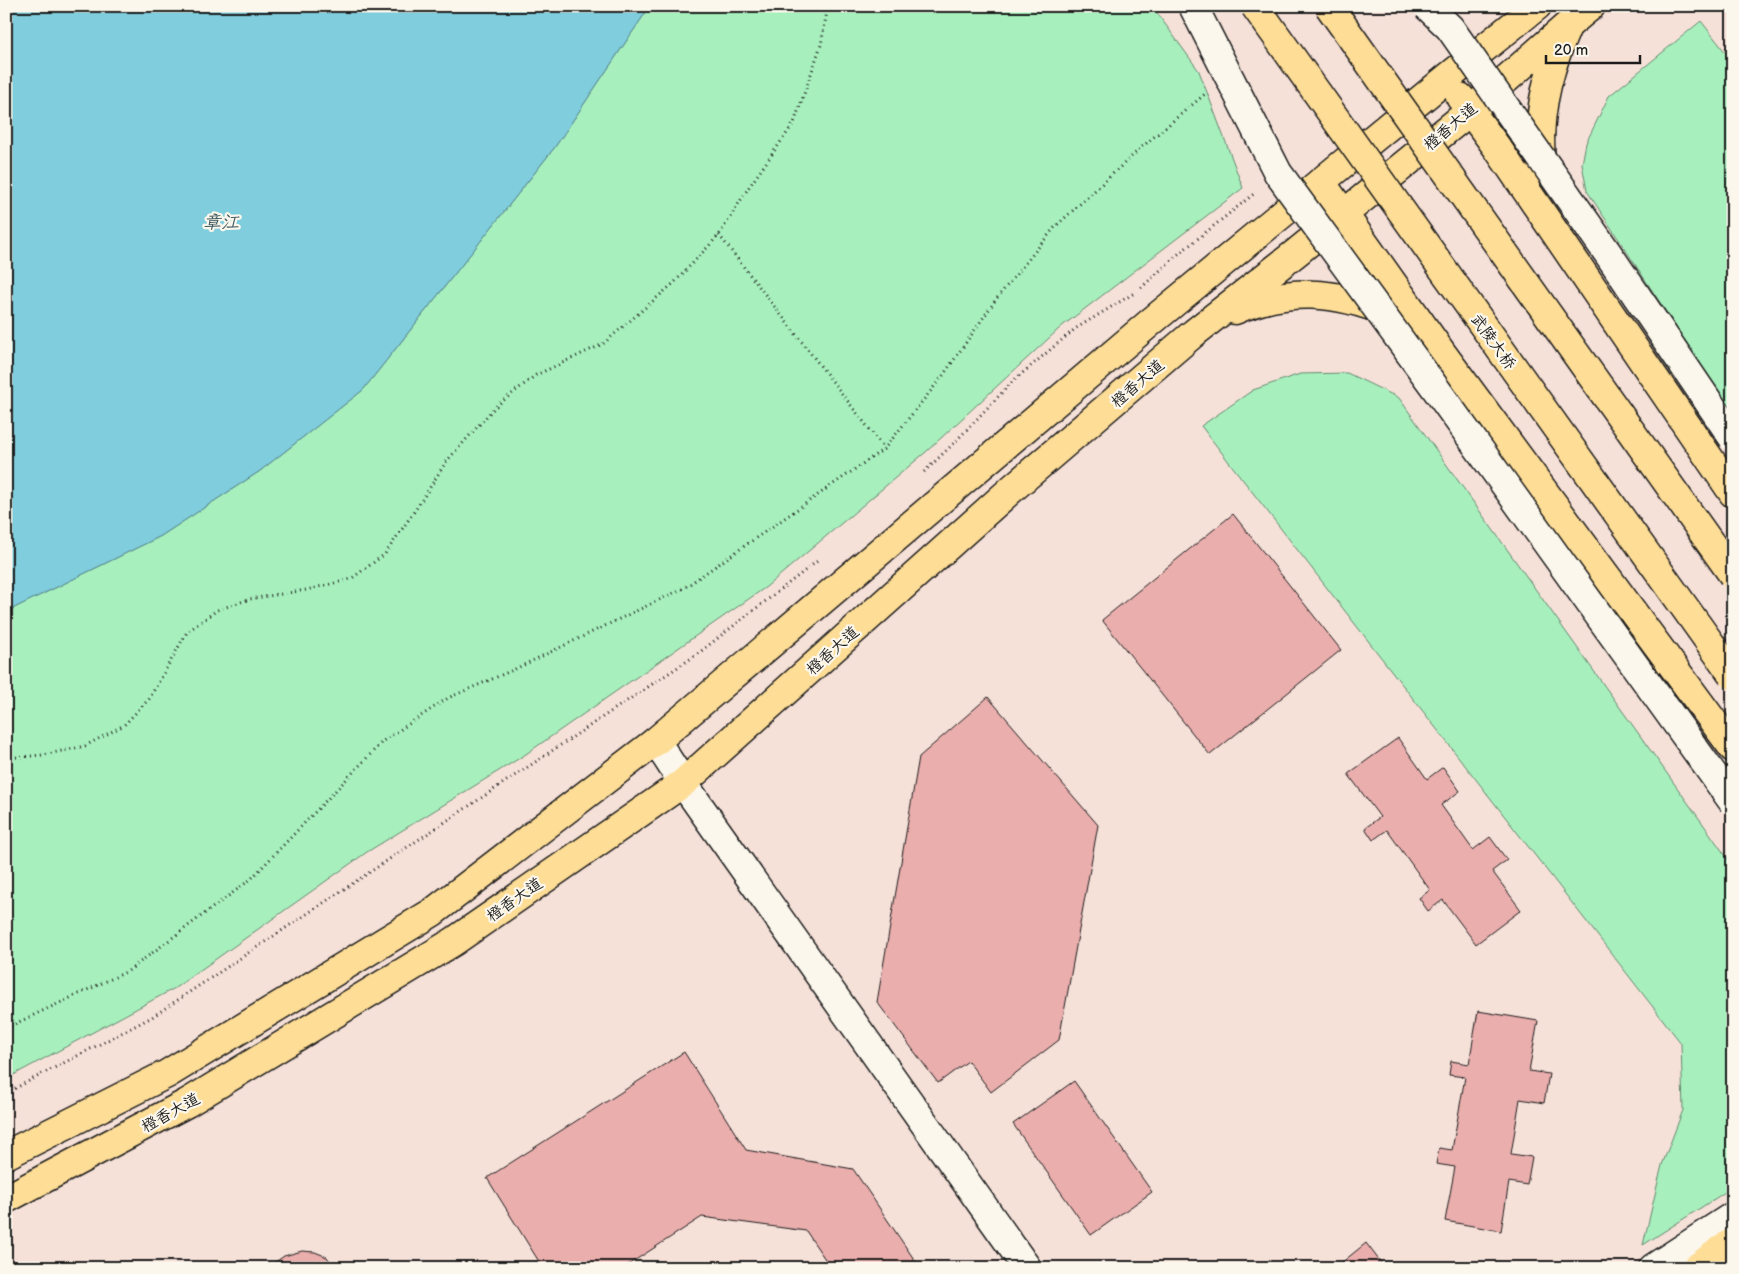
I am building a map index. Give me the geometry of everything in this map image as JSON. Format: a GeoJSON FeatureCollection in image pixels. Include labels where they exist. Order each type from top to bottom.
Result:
{"type":"FeatureCollection","features":[{"type":"Feature","properties":{"kind":"main road","name":"武陵大桥"},"geometry":{"type":"LineString","coordinates":[[1254,6],[1733,675]]}},
{"type":"Feature","properties":{"kind":"main road"},"geometry":{"type":"LineString","coordinates":[[1329,6],[1733,575]]}},
{"type":"Feature","properties":{"kind":"main road"},"geometry":{"type":"LineString","coordinates":[[6,1155],[167,1074],[432,912],[656,741],[990,457],[1447,78],[1537,6]]}},
{"type":"Feature","properties":{"kind":"main road","name":"橙香大道"},"geometry":{"type":"LineString","coordinates":[[6,1199],[187,1103],[453,942],[683,783],[1014,487],[1194,333],[1470,111],[1591,6]]}},
{"type":"Feature","properties":{"kind":"main road"},"geometry":{"type":"LineString","coordinates":[[1568,25],[1554,55],[1546,88],[1540,121],[1540,155],[1545,189],[1552,214],[1568,254]]}},
{"type":"Feature","properties":{"kind":"main road"},"geometry":{"type":"LineString","coordinates":[[1447,78],[1498,149],[1568,254],[1733,492]]}},
{"type":"Feature","properties":{"kind":"main road"},"geometry":{"type":"LineString","coordinates":[[1321,182],[1442,352],[1733,748]]}},
{"type":"Feature","properties":{"kind":"main road"},"geometry":{"type":"LineString","coordinates":[[1194,333],[1220,316],[1248,304],[1277,296],[1307,294],[1337,296],[1366,304],[1394,316],[1420,332],[1442,352]]}},
{"type":"Feature","properties":{"kind":"main road"},"geometry":{"type":"LineString","coordinates":[[1690,1268],[1731,1243]]}},
{"type":"Feature","properties":{"kind":"main road"},"geometry":{"type":"LineString","coordinates":[[1696,1268],[1731,1243]]}},
{"type":"Feature","properties":{"kind":"street"},"geometry":{"type":"LineString","coordinates":[[1193,6],[1278,173],[1733,802]]}},
{"type":"Feature","properties":{"kind":"street"},"geometry":{"type":"LineString","coordinates":[[1427,6],[1450,28],[1733,438]]}},
{"type":"Feature","properties":{"kind":"street"},"geometry":{"type":"LineString","coordinates":[[656,741],[683,783],[1027,1268]]}},
{"type":"Feature","properties":{"kind":"street"},"geometry":{"type":"LineString","coordinates":[[1654,1268],[1733,1216]]}},
{"type":"Feature","properties":{"kind":"path"},"geometry":{"type":"LineString","coordinates":[[6,758],[42,755],[85,746],[124,725],[149,699],[187,632],[217,610],[250,599],[306,590],[351,579],[385,554],[446,462],[495,407],[536,375],[603,344],[674,283],[719,235],[749,187],[794,123],[821,45],[828,6]]}},
{"type":"Feature","properties":{"kind":"path"},"geometry":{"type":"LineString","coordinates":[[6,1028],[128,971],[251,879],[383,741],[448,698],[513,670],[684,588],[884,448],[942,378],[997,298],[1055,227],[1142,147],[1205,93]]}},
{"type":"Feature","properties":{"kind":"path"},"geometry":{"type":"LineString","coordinates":[[918,477],[954,443],[1013,381],[1075,329],[1136,292],[1176,256],[1262,188]]}},
{"type":"Feature","properties":{"kind":"path"},"geometry":{"type":"LineString","coordinates":[[719,235],[884,448]]}},
{"type":"Feature","properties":{"kind":"path"},"geometry":{"type":"LineString","coordinates":[[6,1093],[152,1017],[696,655],[821,559]]}},
{"type":"Feature","properties":{"kind":"green space"},"geometry":{"type":"Polygon","coordinates":[[[650,6],[1152,6],[1199,71],[1243,188],[1061,327],[927,451],[766,587],[523,756],[367,852],[175,988],[6,1079],[6,612],[161,536],[260,471],[363,390],[555,147],[650,6]]]}},
{"type":"Feature","properties":{"kind":"green space"},"geometry":{"type":"Polygon","coordinates":[[[1701,21],[1733,62],[1733,414],[1587,191],[1582,164],[1586,143],[1609,96],[1701,21]]]}},
{"type":"Feature","properties":{"kind":"green space"},"geometry":{"type":"Polygon","coordinates":[[[1347,373],[1399,398],[1733,866],[1733,1187],[1643,1245],[1662,1165],[1683,1110],[1681,1043],[1201,426],[1253,390],[1300,374],[1347,373]]]}},
{"type":"Feature","properties":{"kind":"water","name":"章江"},"geometry":{"type":"Polygon","coordinates":[[[6,6],[650,6],[555,147],[363,390],[260,471],[161,536],[6,612],[6,6]]]}},
{"type":"Feature","properties":{"kind":"building"},"geometry":{"type":"Polygon","coordinates":[[[1233,514],[1341,650],[1210,755],[1102,620],[1233,514]]]}},
{"type":"Feature","properties":{"kind":"building"},"geometry":{"type":"Polygon","coordinates":[[[988,697],[1098,825],[1059,1040],[991,1092],[968,1061],[938,1083],[877,1002],[919,757],[988,697]]]}},
{"type":"Feature","properties":{"kind":"building"},"geometry":{"type":"Polygon","coordinates":[[[1398,738],[1427,779],[1443,767],[1460,791],[1441,805],[1473,850],[1490,837],[1507,860],[1492,871],[1521,910],[1476,944],[1443,900],[1428,911],[1419,898],[1430,890],[1387,830],[1373,840],[1365,828],[1380,817],[1348,774],[1398,738]]]}},
{"type":"Feature","properties":{"kind":"building"},"geometry":{"type":"Polygon","coordinates":[[[1478,1011],[1538,1021],[1529,1071],[1549,1074],[1544,1103],[1520,1099],[1511,1154],[1532,1157],[1527,1185],[1509,1182],[1501,1231],[1445,1221],[1455,1167],[1436,1164],[1439,1148],[1452,1150],[1465,1077],[1449,1075],[1451,1061],[1469,1064],[1478,1011]]]}},
{"type":"Feature","properties":{"kind":"building"},"geometry":{"type":"Polygon","coordinates":[[[684,1052],[746,1150],[853,1169],[920,1268],[831,1268],[806,1231],[702,1217],[623,1268],[543,1268],[487,1178],[684,1052]]]}},
{"type":"Feature","properties":{"kind":"building"},"geometry":{"type":"Polygon","coordinates":[[[1074,1081],[1152,1192],[1091,1235],[1013,1124],[1074,1081]]]}},
{"type":"Feature","properties":{"kind":"building"},"geometry":{"type":"Polygon","coordinates":[[[1366,1243],[1385,1268],[1335,1268],[1366,1243]]]}},
{"type":"Feature","properties":{"kind":"building"},"geometry":{"type":"Polygon","coordinates":[[[302,1251],[315,1252],[327,1257],[335,1268],[267,1268],[284,1256],[302,1251]]]}}]}
